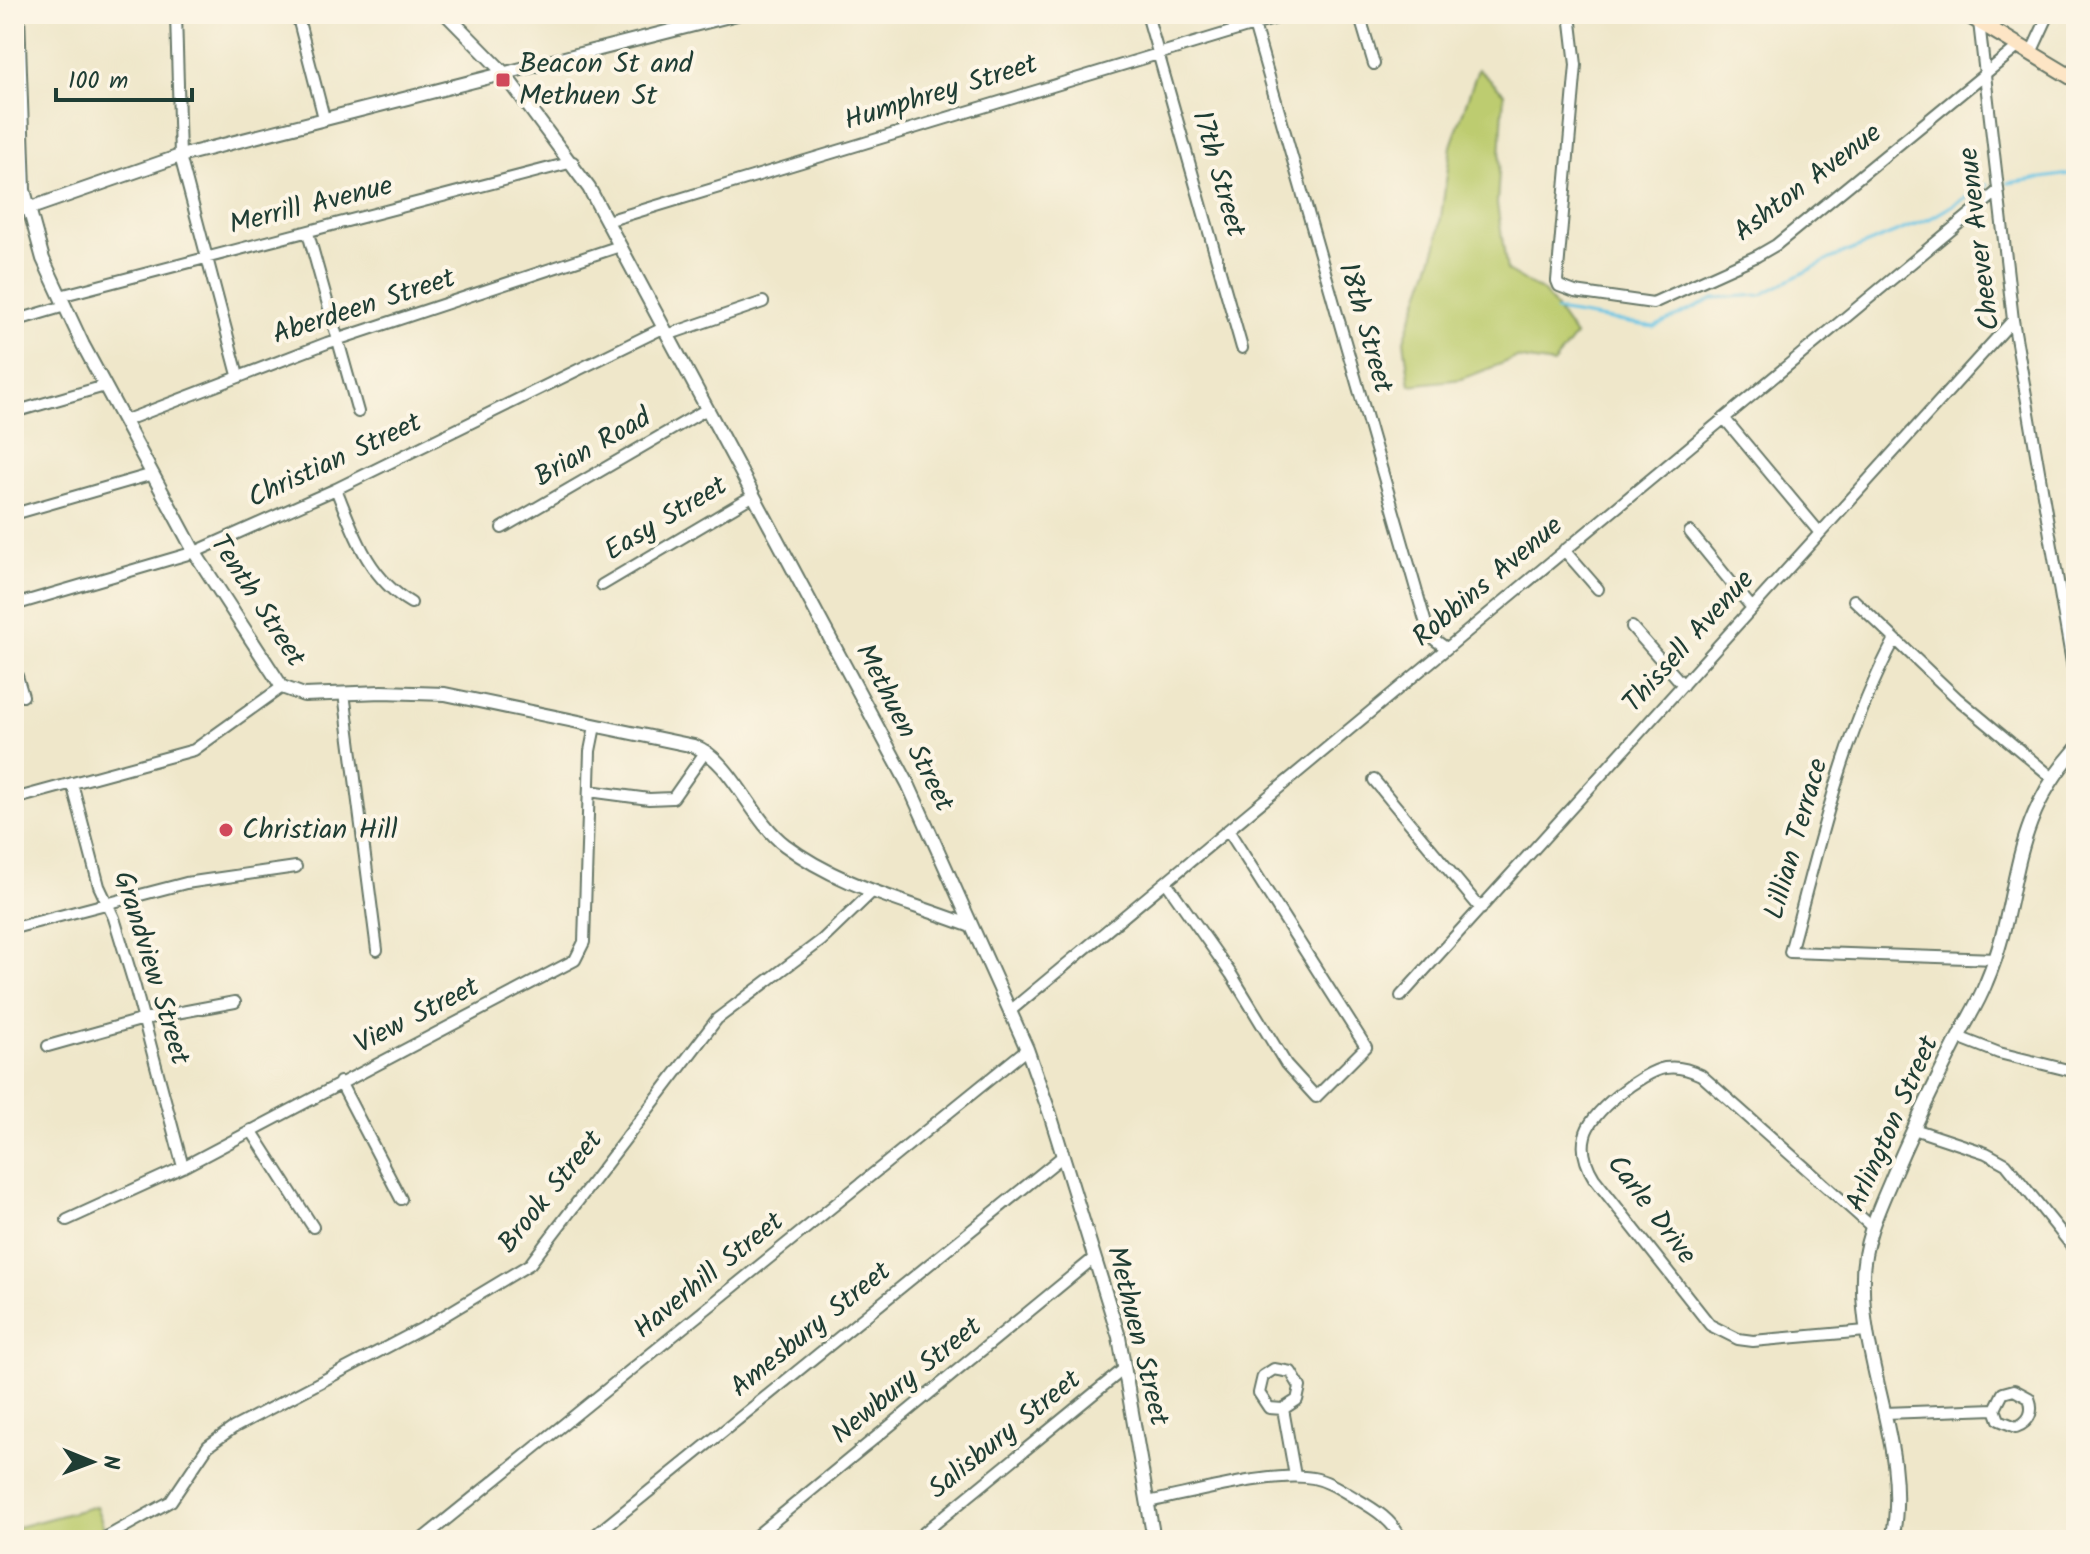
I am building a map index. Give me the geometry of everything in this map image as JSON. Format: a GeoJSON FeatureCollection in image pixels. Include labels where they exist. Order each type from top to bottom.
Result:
{"type":"FeatureCollection","features":[{"type":"Feature","properties":{"kind":"main road"},"geometry":{"type":"LineString","coordinates":[[1972,18],[2076,80]]}},
{"type":"Feature","properties":{"kind":"street","name":"Tenth Street"},"geometry":{"type":"LineString","coordinates":[[18,14],[18,172],[43,259],[105,386],[195,552],[282,687],[304,695],[445,694],[706,751]]}},
{"type":"Feature","properties":{"kind":"street"},"geometry":{"type":"LineString","coordinates":[[176,14],[180,156],[238,375]]}},
{"type":"Feature","properties":{"kind":"street"},"geometry":{"type":"LineString","coordinates":[[297,14],[324,118]]}},
{"type":"Feature","properties":{"kind":"street","name":"Methuen Street"},"geometry":{"type":"LineString","coordinates":[[446,14],[503,72],[573,162],[901,769],[1027,1049],[1063,1156],[1125,1368],[1154,1540]]}},
{"type":"Feature","properties":{"kind":"street"},"geometry":{"type":"LineString","coordinates":[[14,212],[180,156],[737,14]]}},
{"type":"Feature","properties":{"kind":"street","name":"17th Street"},"geometry":{"type":"LineString","coordinates":[[1147,14],[1242,348]]}},
{"type":"Feature","properties":{"kind":"street","name":"Humphrey Street"},"geometry":{"type":"LineString","coordinates":[[607,221],[1158,53],[1252,19],[1290,14]]}},
{"type":"Feature","properties":{"kind":"street"},"geometry":{"type":"LineString","coordinates":[[1359,14],[1374,64]]}},
{"type":"Feature","properties":{"kind":"street","name":"Ashton Avenue"},"geometry":{"type":"LineString","coordinates":[[1570,14],[1576,65],[1557,281],[1559,286],[1575,292],[1653,303],[1776,245],[1985,75],[2025,50]]}},
{"type":"Feature","properties":{"kind":"street"},"geometry":{"type":"LineString","coordinates":[[2025,50],[2049,14]]}},
{"type":"Feature","properties":{"kind":"street","name":"Cheever Avenue"},"geometry":{"type":"LineString","coordinates":[[1972,18],[1985,75],[2013,320],[2076,686]]}},
{"type":"Feature","properties":{"kind":"street","name":"18th Street"},"geometry":{"type":"LineString","coordinates":[[1252,19],[1426,624],[1435,640],[1446,648]]}},
{"type":"Feature","properties":{"kind":"street","name":"Merrill Avenue"},"geometry":{"type":"LineString","coordinates":[[14,321],[62,301],[206,257],[573,162]]}},
{"type":"Feature","properties":{"kind":"street","name":"Robbins Avenue"},"geometry":{"type":"LineString","coordinates":[[1010,1011],[1998,191]]}},
{"type":"Feature","properties":{"kind":"street"},"geometry":{"type":"LineString","coordinates":[[308,233],[358,412]]}},
{"type":"Feature","properties":{"kind":"street","name":"Aberdeen Street"},"geometry":{"type":"LineString","coordinates":[[124,421],[338,339],[620,246]]}},
{"type":"Feature","properties":{"kind":"street","name":"Christian Street"},"geometry":{"type":"LineString","coordinates":[[14,605],[195,552],[336,489],[665,331],[763,302]]}},
{"type":"Feature","properties":{"kind":"street","name":"Thissell Avenue"},"geometry":{"type":"LineString","coordinates":[[1401,996],[2013,320]]}},
{"type":"Feature","properties":{"kind":"street"},"geometry":{"type":"LineString","coordinates":[[14,412],[105,386]]}},
{"type":"Feature","properties":{"kind":"street","name":"Brian Road"},"geometry":{"type":"LineString","coordinates":[[502,528],[707,409]]}},
{"type":"Feature","properties":{"kind":"street"},"geometry":{"type":"LineString","coordinates":[[1724,418],[1820,533]]}},
{"type":"Feature","properties":{"kind":"street"},"geometry":{"type":"LineString","coordinates":[[14,514],[153,474]]}},
{"type":"Feature","properties":{"kind":"street"},"geometry":{"type":"LineString","coordinates":[[336,489],[372,568],[387,587],[411,603]]}},
{"type":"Feature","properties":{"kind":"street","name":"Easy Street"},"geometry":{"type":"LineString","coordinates":[[602,585],[754,495]]}},
{"type":"Feature","properties":{"kind":"street"},"geometry":{"type":"LineString","coordinates":[[1690,532],[1752,608]]}},
{"type":"Feature","properties":{"kind":"street"},"geometry":{"type":"LineString","coordinates":[[1564,550],[1598,589]]}},
{"type":"Feature","properties":{"kind":"street"},"geometry":{"type":"LineString","coordinates":[[1854,600],[1958,699],[2053,778]]}},
{"type":"Feature","properties":{"kind":"street"},"geometry":{"type":"LineString","coordinates":[[1632,627],[1683,685]]}},
{"type":"Feature","properties":{"kind":"street","name":"Lillian Terrace"},"geometry":{"type":"LineString","coordinates":[[1895,639],[1882,664],[1830,800],[1790,952],[1996,959]]}},
{"type":"Feature","properties":{"kind":"street"},"geometry":{"type":"LineString","coordinates":[[14,666],[23,696]]}},
{"type":"Feature","properties":{"kind":"street"},"geometry":{"type":"LineString","coordinates":[[14,799],[194,750],[282,687]]}},
{"type":"Feature","properties":{"kind":"street"},"geometry":{"type":"LineString","coordinates":[[344,693],[377,950]]}},
{"type":"Feature","properties":{"kind":"street","name":"View Street"},"geometry":{"type":"LineString","coordinates":[[67,1220],[183,1167],[340,1082],[548,976],[581,954],[595,726]]}},
{"type":"Feature","properties":{"kind":"street","name":"Arlington Street"},"geometry":{"type":"LineString","coordinates":[[1892,1540],[1897,1487],[1885,1413],[1866,1331],[1863,1265],[1872,1227],[1914,1129],[1996,959],[2024,837],[2053,778],[2076,749]]}},
{"type":"Feature","properties":{"kind":"street"},"geometry":{"type":"LineString","coordinates":[[589,791],[649,799],[675,796],[706,751],[719,763],[775,837],[813,865],[872,892],[971,926]]}},
{"type":"Feature","properties":{"kind":"street"},"geometry":{"type":"LineString","coordinates":[[1374,780],[1481,909]]}},
{"type":"Feature","properties":{"kind":"street","name":"Grandview Street"},"geometry":{"type":"LineString","coordinates":[[72,783],[105,902],[114,918],[144,1019],[183,1167]]}},
{"type":"Feature","properties":{"kind":"street"},"geometry":{"type":"LineString","coordinates":[[1166,882],[1231,974],[1286,1064],[1316,1097],[1366,1047],[1228,830]]}},
{"type":"Feature","properties":{"kind":"street"},"geometry":{"type":"LineString","coordinates":[[14,928],[186,883],[296,867]]}},
{"type":"Feature","properties":{"kind":"street","name":"Brook Street"},"geometry":{"type":"LineString","coordinates":[[101,1540],[171,1501],[208,1446],[223,1434],[454,1311],[530,1264],[717,1019],[822,940],[872,892]]}},
{"type":"Feature","properties":{"kind":"street"},"geometry":{"type":"LineString","coordinates":[[48,1046],[144,1019],[235,1002]]}},
{"type":"Feature","properties":{"kind":"street"},"geometry":{"type":"LineString","coordinates":[[1958,1037],[1999,1053],[2076,1072]]}},
{"type":"Feature","properties":{"kind":"street","name":"Haverhill Street"},"geometry":{"type":"LineString","coordinates":[[426,1539],[1027,1049]]}},
{"type":"Feature","properties":{"kind":"street","name":"Carle Drive"},"geometry":{"type":"LineString","coordinates":[[1866,1331],[1753,1341],[1724,1334],[1710,1325],[1586,1166],[1585,1135],[1599,1111],[1646,1076],[1661,1068],[1689,1069],[1701,1075],[1831,1194],[1872,1227]]}},
{"type":"Feature","properties":{"kind":"street"},"geometry":{"type":"LineString","coordinates":[[340,1082],[401,1199]]}},
{"type":"Feature","properties":{"kind":"street"},"geometry":{"type":"LineString","coordinates":[[1914,1129],[1986,1153],[2006,1164],[2076,1251]]}},
{"type":"Feature","properties":{"kind":"street"},"geometry":{"type":"LineString","coordinates":[[251,1130],[313,1227]]}},
{"type":"Feature","properties":{"kind":"street","name":"Amesbury Street"},"geometry":{"type":"LineString","coordinates":[[589,1540],[1063,1156]]}},
{"type":"Feature","properties":{"kind":"street","name":"Newbury Street"},"geometry":{"type":"LineString","coordinates":[[751,1540],[1094,1258]]}},
{"type":"Feature","properties":{"kind":"street","name":"Salisbury Street"},"geometry":{"type":"LineString","coordinates":[[915,1540],[1125,1368]]}},
{"type":"Feature","properties":{"kind":"street"},"geometry":{"type":"LineString","coordinates":[[1274,1369],[1291,1372],[1300,1387],[1297,1400],[1283,1409],[1269,1408],[1259,1393],[1260,1380],[1274,1369]]}},
{"type":"Feature","properties":{"kind":"street"},"geometry":{"type":"LineString","coordinates":[[1283,1409],[1295,1476]]}},
{"type":"Feature","properties":{"kind":"street"},"geometry":{"type":"LineString","coordinates":[[1885,1413],[1995,1409]]}},
{"type":"Feature","properties":{"kind":"street"},"geometry":{"type":"LineString","coordinates":[[1148,1502],[1295,1476],[1325,1481],[1369,1506],[1391,1523],[1402,1540]]}},
{"type":"Feature","properties":{"kind":"green space"},"geometry":{"type":"Polygon","coordinates":[[[1478,69],[1504,93],[1497,204],[1507,271],[1545,293],[1575,336],[1553,364],[1516,358],[1462,379],[1410,385],[1404,340],[1437,245],[1451,146],[1478,69]]]}},
{"type":"Feature","properties":{"kind":"green space"},"geometry":{"type":"Polygon","coordinates":[[[96,1506],[104,1528],[81,1540],[14,1540],[14,1528],[96,1506]]]}},
{"type":"Feature","properties":{"kind":"waterway"},"geometry":{"type":"LineString","coordinates":[[2008,183],[2076,173]]}},
{"type":"Feature","properties":{"kind":"waterway"},"geometry":{"type":"LineString","coordinates":[[1556,311],[1654,327],[1715,298],[1761,295],[1830,259],[1931,218],[1987,185]]}},
{"type":"Feature","properties":{"kind":"place","name":"Beacon St and Methuen St"},"geometry":{"type":"Point","coordinates":[503,80]}},
{"type":"Feature","properties":{"kind":"place","name":"Christian Hill"},"geometry":{"type":"Point","coordinates":[226,830]}}]}
